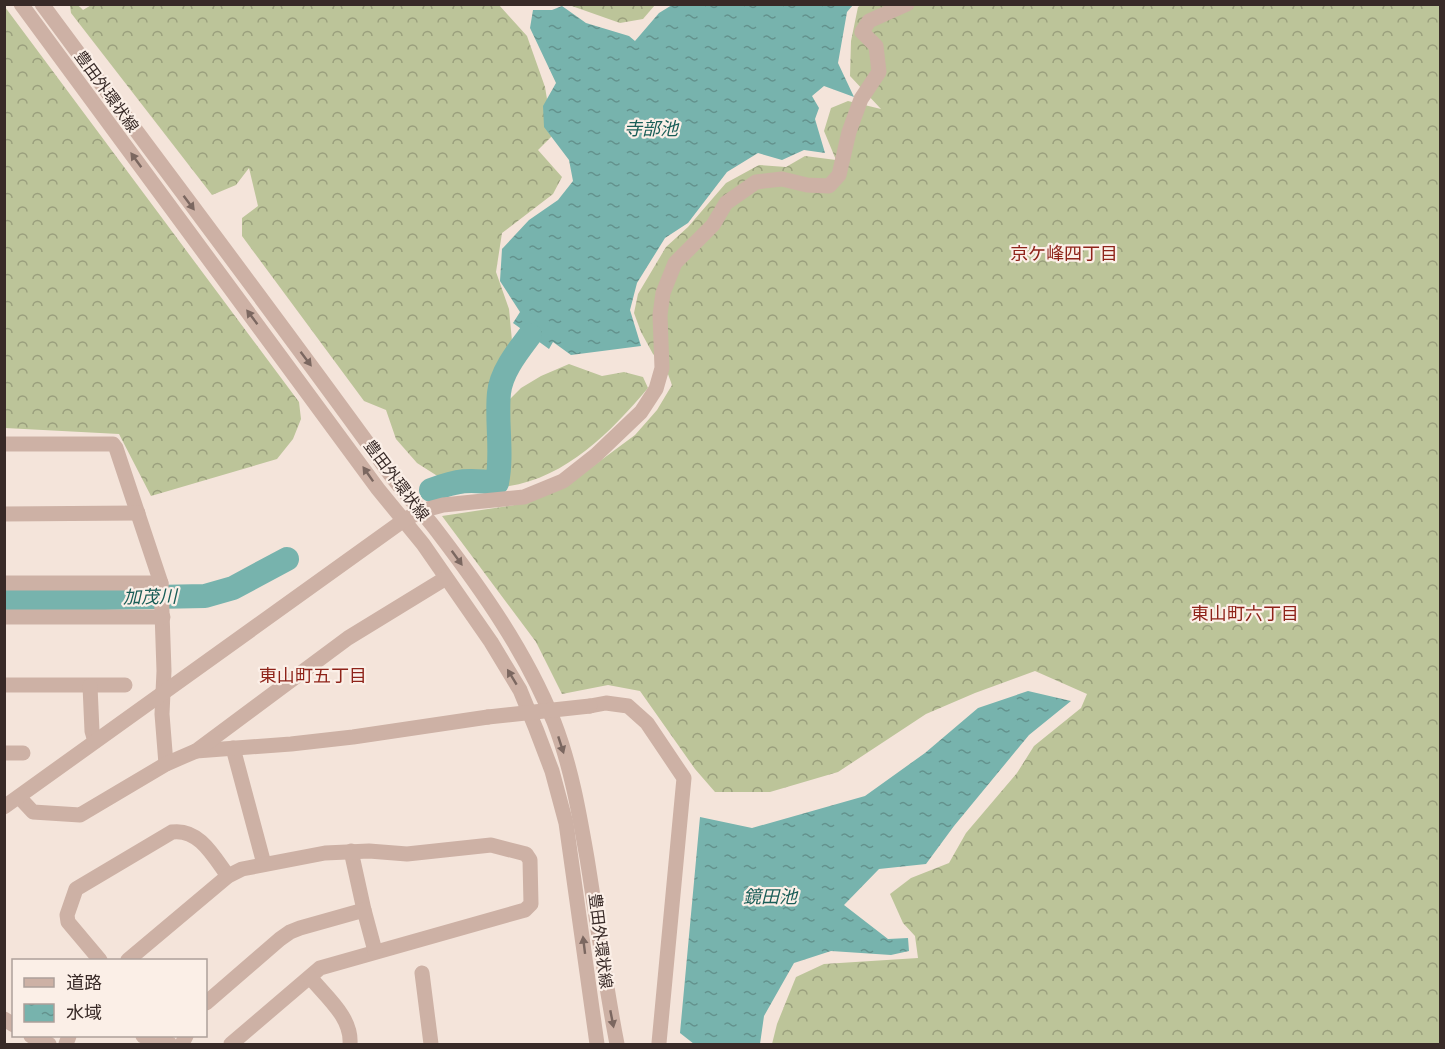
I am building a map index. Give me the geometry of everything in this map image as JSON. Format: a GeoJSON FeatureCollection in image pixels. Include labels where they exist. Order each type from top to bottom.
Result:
{"type":"FeatureCollection","features":[{"type":"Feature","properties":{"kind":"street","name":"豊田外環状線"},"geometry":{"type":"LineString","coordinates":[[21,4],[378,489],[423,544],[491,642],[520,690],[552,771],[566,823],[597,1044]]}},
{"type":"Feature","properties":{"kind":"street","name":"豊田外環状線"},"geometry":{"type":"LineString","coordinates":[[42,4],[499,617],[536,681],[555,724],[570,769],[617,1044]]}},
{"type":"Feature","properties":{"kind":"street"},"geometry":{"type":"LineString","coordinates":[[4,807],[404,520],[421,511],[443,505],[524,497],[563,481],[596,455],[641,412],[656,389],[662,368],[663,293],[675,262],[713,225],[726,203],[756,182],[782,179],[807,185],[829,186],[839,175],[849,132],[861,99],[879,72],[876,46],[862,32],[869,21],[907,4]]}},
{"type":"Feature","properties":{"kind":"street"},"geometry":{"type":"LineString","coordinates":[[4,444],[113,444],[161,584],[162,714],[166,764]]}},
{"type":"Feature","properties":{"kind":"street"},"geometry":{"type":"LineString","coordinates":[[4,514],[138,513]]}},
{"type":"Feature","properties":{"kind":"street"},"geometry":{"type":"LineString","coordinates":[[19,797],[33,812],[80,815],[166,764],[196,751],[348,638],[446,578]]}},
{"type":"Feature","properties":{"kind":"street"},"geometry":{"type":"LineString","coordinates":[[4,583],[161,584]]}},
{"type":"Feature","properties":{"kind":"street"},"geometry":{"type":"LineString","coordinates":[[4,617],[163,617]]}},
{"type":"Feature","properties":{"kind":"street"},"geometry":{"type":"LineString","coordinates":[[4,685],[125,685]]}},
{"type":"Feature","properties":{"kind":"street"},"geometry":{"type":"LineString","coordinates":[[90,686],[94,741]]}},
{"type":"Feature","properties":{"kind":"street"},"geometry":{"type":"LineString","coordinates":[[196,751],[353,737],[488,717],[606,704],[628,706],[647,723],[684,778],[659,1043]]}},
{"type":"Feature","properties":{"kind":"street"},"geometry":{"type":"LineString","coordinates":[[233,748],[264,864]]}},
{"type":"Feature","properties":{"kind":"street"},"geometry":{"type":"LineString","coordinates":[[4,753],[23,753]]}},
{"type":"Feature","properties":{"kind":"street"},"geometry":{"type":"LineString","coordinates":[[99,959],[68,922],[67,915],[76,888],[165,836],[178,831],[197,837],[228,876]]}},
{"type":"Feature","properties":{"kind":"street"},"geometry":{"type":"LineString","coordinates":[[129,959],[228,876],[242,869],[325,853],[351,851],[407,854],[490,845],[526,854],[530,860],[531,904],[525,910],[331,963],[320,968],[231,1044]]}},
{"type":"Feature","properties":{"kind":"street"},"geometry":{"type":"LineString","coordinates":[[351,851],[375,951]]}},
{"type":"Feature","properties":{"kind":"street"},"geometry":{"type":"LineString","coordinates":[[207,1002],[290,932],[364,910]]}},
{"type":"Feature","properties":{"kind":"street"},"geometry":{"type":"LineString","coordinates":[[423,973],[431,1044]]}},
{"type":"Feature","properties":{"kind":"street"},"geometry":{"type":"LineString","coordinates":[[310,977],[345,1019],[349,1029],[350,1044]]}},
{"type":"Feature","properties":{"kind":"street"},"geometry":{"type":"LineString","coordinates":[[35,1037],[49,1044]]}},
{"type":"Feature","properties":{"kind":"street"},"geometry":{"type":"LineString","coordinates":[[149,1037],[170,1044]]}},
{"type":"Feature","properties":{"kind":"green space"},"geometry":{"type":"Polygon","coordinates":[[[74,4],[83,10],[93,4],[499,5],[527,36],[545,87],[553,135],[538,150],[562,177],[553,194],[502,233],[496,272],[509,309],[512,341],[492,387],[488,420],[492,477],[439,477],[417,463],[396,439],[386,410],[364,401],[242,236],[242,218],[258,206],[249,168],[236,185],[212,195],[71,13],[70,6],[74,4]]]}},
{"type":"Feature","properties":{"kind":"green space"},"geometry":{"type":"Polygon","coordinates":[[[655,4],[643,19],[620,23],[569,5],[655,4]]]}},
{"type":"Feature","properties":{"kind":"green space"},"geometry":{"type":"Polygon","coordinates":[[[861,5],[1440,5],[1440,1044],[772,1044],[777,1024],[796,977],[824,964],[918,958],[915,936],[903,923],[890,894],[911,878],[949,863],[966,833],[1017,773],[1034,746],[1081,708],[1087,694],[1035,671],[926,714],[838,772],[770,792],[715,792],[695,769],[640,691],[608,685],[562,694],[536,642],[442,516],[521,504],[573,481],[635,435],[657,410],[672,385],[665,366],[653,354],[641,332],[634,313],[638,294],[666,247],[688,227],[726,183],[759,165],[786,167],[805,156],[836,160],[824,131],[831,108],[848,101],[881,109],[850,76],[851,41],[858,7],[861,5]]]}},
{"type":"Feature","properties":{"kind":"green space"},"geometry":{"type":"Polygon","coordinates":[[[5,7],[299,402],[301,419],[293,439],[277,459],[151,496],[119,434],[5,428],[5,7]]]}},
{"type":"Feature","properties":{"kind":"green space"},"geometry":{"type":"Polygon","coordinates":[[[569,364],[602,376],[624,372],[643,377],[648,388],[602,437],[584,452],[546,475],[525,483],[503,487],[504,405],[521,388],[569,364]]]}},
{"type":"Feature","properties":{"kind":"water","name":"寺部池"},"geometry":{"type":"Polygon","coordinates":[[[672,5],[853,5],[847,12],[838,63],[854,97],[824,86],[812,96],[819,108],[815,119],[825,153],[804,150],[782,160],[758,153],[727,172],[688,223],[665,238],[637,283],[630,310],[641,346],[571,355],[553,342],[549,349],[513,323],[520,312],[500,281],[502,249],[529,220],[558,200],[573,181],[569,160],[544,127],[543,106],[556,83],[530,28],[533,10],[552,10],[562,6],[586,23],[629,36],[635,41],[659,13],[672,5]]]}},
{"type":"Feature","properties":{"kind":"water","name":"鏡田池"},"geometry":{"type":"Polygon","coordinates":[[[1028,691],[1071,701],[1029,735],[954,826],[926,864],[879,869],[844,905],[888,939],[908,938],[909,951],[891,955],[831,951],[794,963],[764,1016],[760,1044],[694,1044],[680,1033],[700,817],[752,828],[865,796],[925,753],[978,708],[1028,691]]]}},
{"type":"Feature","properties":{"kind":"waterway","name":"加茂川"},"geometry":{"type":"LineString","coordinates":[[431,490],[464,481],[497,483],[500,385],[511,362],[530,335]]}},
{"type":"Feature","properties":{"kind":"waterway","name":"加茂川"},"geometry":{"type":"LineString","coordinates":[[4,600],[205,596],[233,588],[287,559]]}},
{"type":"Feature","properties":{"kind":"district","name":"京ケ峰四丁目"},"geometry":{"type":"Point","coordinates":[1064,254]}},
{"type":"Feature","properties":{"kind":"district","name":"東山町六丁目"},"geometry":{"type":"Point","coordinates":[1245,614]}},
{"type":"Feature","properties":{"kind":"district","name":"東山町五丁目"},"geometry":{"type":"Point","coordinates":[313,676]}}]}
